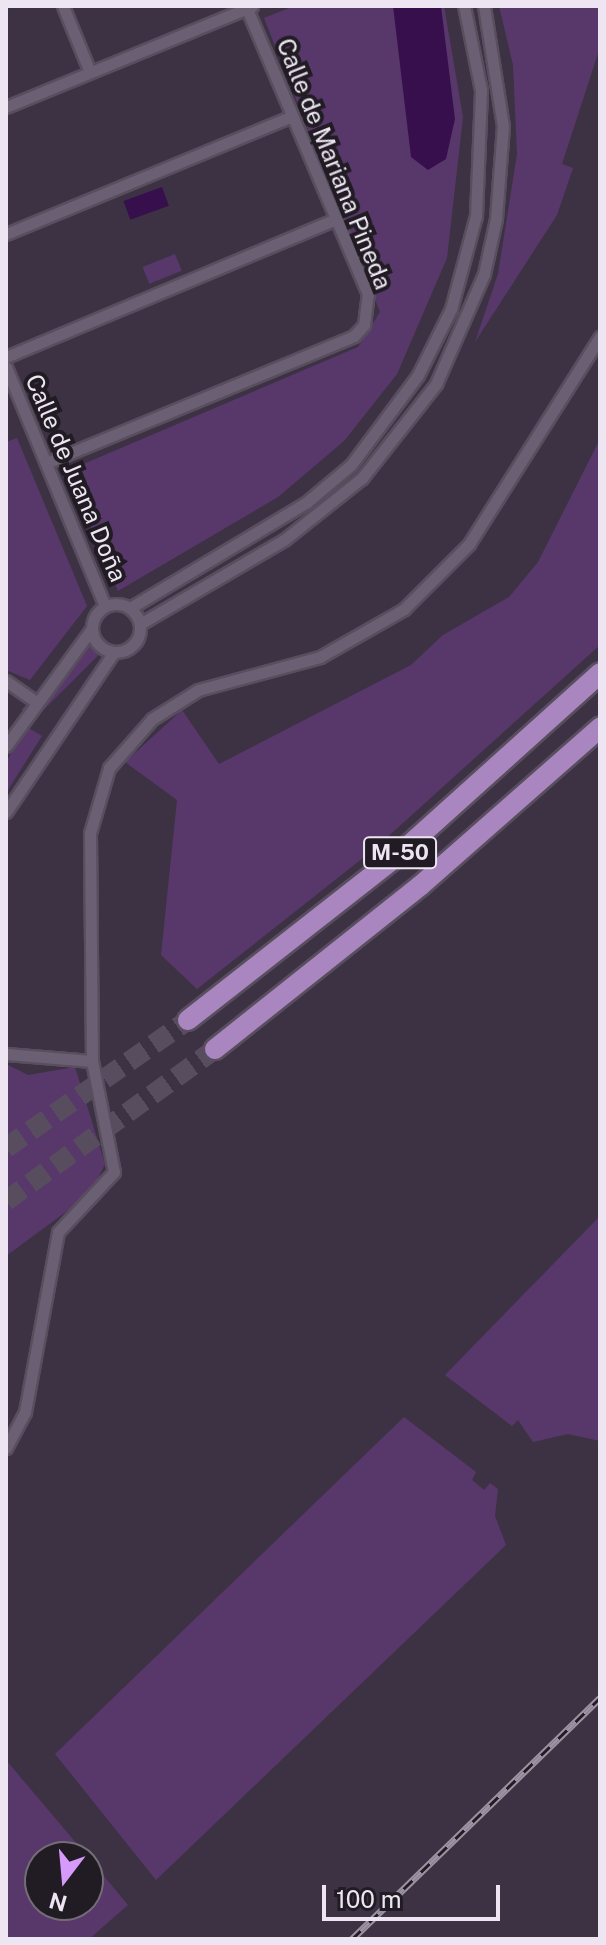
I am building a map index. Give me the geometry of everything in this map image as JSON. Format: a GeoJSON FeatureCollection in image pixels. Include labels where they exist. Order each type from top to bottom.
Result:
{"type":"FeatureCollection","features":[{"type":"Feature","properties":{"kind":"highway","name":"M-50"},"geometry":{"type":"LineString","coordinates":[[188,1020],[396,857],[600,673]]}},
{"type":"Feature","properties":{"kind":"highway","name":"M-50"},"geometry":{"type":"LineString","coordinates":[[215,1049],[420,886],[600,728]]}},
{"type":"Feature","properties":{"kind":"street"},"geometry":{"type":"LineString","coordinates":[[63,6],[90,72]]}},
{"type":"Feature","properties":{"kind":"street"},"geometry":{"type":"LineString","coordinates":[[6,746],[35,701],[91,630],[105,606],[130,608],[307,502],[351,465],[418,375],[465,269],[479,189],[481,90],[464,6]]}},
{"type":"Feature","properties":{"kind":"street"},"geometry":{"type":"LineString","coordinates":[[6,812],[114,652],[133,645],[140,624],[284,540],[362,478],[436,384],[484,274],[496,219],[503,126],[484,6]]}},
{"type":"Feature","properties":{"kind":"street"},"geometry":{"type":"LineString","coordinates":[[6,107],[250,7]]}},
{"type":"Feature","properties":{"kind":"street","name":"Calle de Mariana Pineda"},"geometry":{"type":"LineString","coordinates":[[46,463],[354,336],[364,325],[368,294],[292,116],[250,7]]}},
{"type":"Feature","properties":{"kind":"street"},"geometry":{"type":"LineString","coordinates":[[6,234],[292,116]]}},
{"type":"Feature","properties":{"kind":"street"},"geometry":{"type":"LineString","coordinates":[[6,357],[336,219]]}},
{"type":"Feature","properties":{"kind":"street"},"geometry":{"type":"LineString","coordinates":[[6,1448],[25,1412],[58,1232],[114,1172],[92,1061],[90,833],[109,768],[152,719],[198,690],[320,657],[404,609],[469,544],[600,337]]}},
{"type":"Feature","properties":{"kind":"street","name":"Calle de Juana Doña"},"geometry":{"type":"LineString","coordinates":[[6,367],[105,606]]}},
{"type":"Feature","properties":{"kind":"street"},"geometry":{"type":"LineString","coordinates":[[130,608],[140,624]]}},
{"type":"Feature","properties":{"kind":"street"},"geometry":{"type":"LineString","coordinates":[[91,630],[100,646],[114,652]]}},
{"type":"Feature","properties":{"kind":"street"},"geometry":{"type":"LineString","coordinates":[[6,681],[35,701]]}},
{"type":"Feature","properties":{"kind":"street"},"geometry":{"type":"LineString","coordinates":[[6,1054],[92,1061]]}},
{"type":"Feature","properties":{"kind":"shaded area"},"geometry":{"type":"Polygon","coordinates":[[[294,6],[444,6],[463,117],[447,258],[397,374],[344,441],[278,497],[118,591],[67,471],[358,347],[380,312],[264,18],[294,6]]]}},
{"type":"Feature","properties":{"kind":"shaded area"},"geometry":{"type":"Polygon","coordinates":[[[393,6],[441,6],[455,119],[446,159],[428,170],[411,157],[393,6]]]}},
{"type":"Feature","properties":{"kind":"shaded area"},"geometry":{"type":"Polygon","coordinates":[[[499,6],[600,6],[600,47],[562,164],[573,168],[557,215],[475,342],[498,274],[517,154],[513,65],[499,6]]]}},
{"type":"Feature","properties":{"kind":"shaded area"},"geometry":{"type":"Polygon","coordinates":[[[162,187],[169,206],[130,220],[123,201],[162,187]]]}},
{"type":"Feature","properties":{"kind":"shaded area"},"geometry":{"type":"Polygon","coordinates":[[[175,254],[182,271],[149,284],[143,267],[175,254]]]}},
{"type":"Feature","properties":{"kind":"shaded area"},"geometry":{"type":"Polygon","coordinates":[[[17,438],[87,606],[30,680],[6,670],[6,442],[17,438]]]}},
{"type":"Feature","properties":{"kind":"shaded area"},"geometry":{"type":"Polygon","coordinates":[[[600,439],[600,645],[373,850],[197,989],[161,955],[177,800],[125,762],[182,710],[219,764],[411,665],[443,635],[509,597],[538,562],[600,439]]]}},
{"type":"Feature","properties":{"kind":"shaded area"},"geometry":{"type":"Polygon","coordinates":[[[88,643],[99,654],[33,721],[22,709],[88,643]]]}},
{"type":"Feature","properties":{"kind":"shaded area"},"geometry":{"type":"Polygon","coordinates":[[[27,727],[42,736],[6,793],[6,762],[27,727]]]}},
{"type":"Feature","properties":{"kind":"shaded area"},"geometry":{"type":"Polygon","coordinates":[[[6,1064],[28,1075],[75,1067],[105,1164],[90,1194],[6,1256],[6,1064]]]}},
{"type":"Feature","properties":{"kind":"shaded area"},"geometry":{"type":"Polygon","coordinates":[[[600,1216],[600,1441],[568,1434],[533,1442],[518,1420],[512,1426],[445,1375],[600,1216]]]}},
{"type":"Feature","properties":{"kind":"shaded area"},"geometry":{"type":"Polygon","coordinates":[[[404,1417],[476,1472],[472,1480],[484,1490],[490,1483],[498,1489],[495,1516],[506,1545],[156,1880],[55,1754],[404,1417]]]}},
{"type":"Feature","properties":{"kind":"shaded area"},"geometry":{"type":"Polygon","coordinates":[[[6,1760],[74,1841],[24,1841],[24,1921],[104,1921],[104,1876],[128,1905],[89,1939],[6,1939],[6,1760]]]}},
{"type":"Feature","properties":{"kind":"tunnel"},"geometry":{"type":"LineString","coordinates":[[6,1148],[188,1020]]}},
{"type":"Feature","properties":{"kind":"tunnel"},"geometry":{"type":"LineString","coordinates":[[6,1201],[215,1049]]}},
{"type":"Feature","properties":{"kind":"railway"},"geometry":{"type":"LineString","coordinates":[[352,1939],[600,1698]]}}]}
